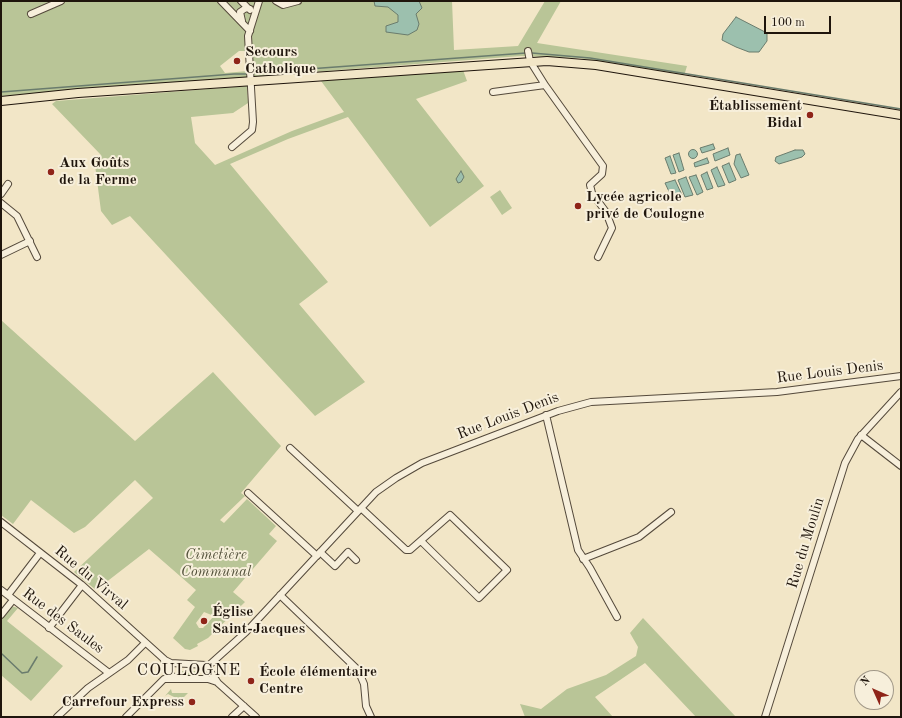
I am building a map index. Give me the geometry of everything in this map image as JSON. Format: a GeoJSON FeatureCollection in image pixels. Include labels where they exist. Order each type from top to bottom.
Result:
{"type":"FeatureCollection","features":[{"type":"Feature","properties":{"kind":"main road"},"geometry":{"type":"LineString","coordinates":[[1,101],[251,81],[530,61],[559,61],[591,64],[901,115]]}},
{"type":"Feature","properties":{"kind":"street"},"geometry":{"type":"LineString","coordinates":[[31,14],[61,1]]}},
{"type":"Feature","properties":{"kind":"street"},"geometry":{"type":"LineString","coordinates":[[221,1],[250,31]]}},
{"type":"Feature","properties":{"kind":"street"},"geometry":{"type":"LineString","coordinates":[[241,1],[255,15]]}},
{"type":"Feature","properties":{"kind":"street"},"geometry":{"type":"LineString","coordinates":[[232,147],[252,130],[253,122],[248,36],[259,1]]}},
{"type":"Feature","properties":{"kind":"street"},"geometry":{"type":"LineString","coordinates":[[276,1],[283,5],[298,1]]}},
{"type":"Feature","properties":{"kind":"street"},"geometry":{"type":"LineString","coordinates":[[242,22],[239,15],[240,12],[246,8],[250,9]]}},
{"type":"Feature","properties":{"kind":"street"},"geometry":{"type":"LineString","coordinates":[[528,51],[530,61],[545,85],[603,166],[601,175],[590,185],[592,193],[606,212],[612,228],[598,257]]}},
{"type":"Feature","properties":{"kind":"street"},"geometry":{"type":"LineString","coordinates":[[493,92],[545,85]]}},
{"type":"Feature","properties":{"kind":"street"},"geometry":{"type":"LineString","coordinates":[[1,194],[8,184]]}},
{"type":"Feature","properties":{"kind":"street"},"geometry":{"type":"LineString","coordinates":[[1,203],[17,216],[37,257]]}},
{"type":"Feature","properties":{"kind":"street"},"geometry":{"type":"LineString","coordinates":[[1,255],[30,241]]}},
{"type":"Feature","properties":{"kind":"street","name":"Rue Louis Denis"},"geometry":{"type":"LineString","coordinates":[[203,678],[208,675],[208,668],[241,637],[360,509],[385,485],[416,466],[546,415],[576,405],[598,401],[777,392],[901,376]]}},
{"type":"Feature","properties":{"kind":"street","name":"Rue du Moulin"},"geometry":{"type":"LineString","coordinates":[[765,717],[842,469],[850,452],[861,435],[901,392]]}},
{"type":"Feature","properties":{"kind":"street"},"geometry":{"type":"LineString","coordinates":[[546,415],[573,535],[579,553],[590,568],[617,617]]}},
{"type":"Feature","properties":{"kind":"street"},"geometry":{"type":"LineString","coordinates":[[861,435],[901,466]]}},
{"type":"Feature","properties":{"kind":"street"},"geometry":{"type":"LineString","coordinates":[[290,448],[406,550],[410,550],[450,515],[506,570],[479,598],[421,541]]}},
{"type":"Feature","properties":{"kind":"street"},"geometry":{"type":"LineString","coordinates":[[248,493],[318,554],[334,566],[348,552],[356,560]]}},
{"type":"Feature","properties":{"kind":"street"},"geometry":{"type":"LineString","coordinates":[[583,559],[639,537],[671,512]]}},
{"type":"Feature","properties":{"kind":"street","name":"Rue du Virval"},"geometry":{"type":"LineString","coordinates":[[1,522],[82,585],[162,658],[170,663],[175,663]]}},
{"type":"Feature","properties":{"kind":"street"},"geometry":{"type":"LineString","coordinates":[[8,595],[40,553]]}},
{"type":"Feature","properties":{"kind":"street"},"geometry":{"type":"LineString","coordinates":[[49,628],[82,585]]}},
{"type":"Feature","properties":{"kind":"street","name":"Rue des Saules"},"geometry":{"type":"LineString","coordinates":[[1,590],[109,673]]}},
{"type":"Feature","properties":{"kind":"street"},"geometry":{"type":"LineString","coordinates":[[280,596],[358,670],[364,684],[366,706],[371,717]]}},
{"type":"Feature","properties":{"kind":"street"},"geometry":{"type":"LineString","coordinates":[[1,616],[14,600]]}},
{"type":"Feature","properties":{"kind":"street"},"geometry":{"type":"LineString","coordinates":[[57,717],[88,688],[128,660],[145,642]]}},
{"type":"Feature","properties":{"kind":"street","name":"Rue du Virval"},"geometry":{"type":"LineString","coordinates":[[162,658],[169,672],[175,678]]}},
{"type":"Feature","properties":{"kind":"street"},"geometry":{"type":"LineString","coordinates":[[169,672],[171,666],[175,663],[202,663],[208,668],[218,683]]}},
{"type":"Feature","properties":{"kind":"street"},"geometry":{"type":"LineString","coordinates":[[126,717],[160,682],[166,679],[175,678],[212,679],[256,717]]}},
{"type":"Feature","properties":{"kind":"street"},"geometry":{"type":"LineString","coordinates":[[232,717],[244,706]]}},
{"type":"Feature","properties":{"kind":"green space"},"geometry":{"type":"Polygon","coordinates":[[[1,1],[452,1],[454,50],[518,46],[545,1],[561,1],[537,43],[687,66],[684,76],[579,58],[521,56],[1,96],[1,1]],[[239,51],[220,66],[225,73],[248,71],[247,51],[239,51]]]}},
{"type":"Feature","properties":{"kind":"green space"},"geometry":{"type":"Polygon","coordinates":[[[463,70],[467,81],[416,99],[484,186],[430,227],[348,117],[288,139],[230,164],[328,282],[299,304],[365,382],[315,416],[130,216],[112,225],[101,211],[95,165],[101,155],[52,104],[56,101],[247,86],[248,103],[233,113],[191,117],[195,143],[215,165],[292,131],[344,112],[321,81],[463,70]]]}},
{"type":"Feature","properties":{"kind":"green space"},"geometry":{"type":"Polygon","coordinates":[[[500,190],[512,208],[502,215],[490,197],[500,190]]]}},
{"type":"Feature","properties":{"kind":"green space","name":"Cimetière Communal"},"geometry":{"type":"Polygon","coordinates":[[[1,320],[135,441],[213,372],[281,446],[241,493],[245,496],[220,520],[224,523],[247,499],[276,526],[269,534],[277,541],[233,592],[245,602],[208,638],[190,650],[185,649],[173,638],[195,607],[187,600],[196,590],[149,549],[96,590],[74,572],[153,498],[135,480],[85,527],[74,533],[31,500],[13,524],[1,515],[1,320]],[[204,612],[196,623],[199,628],[203,628],[214,616],[204,612]]]}},
{"type":"Feature","properties":{"kind":"green space"},"geometry":{"type":"Polygon","coordinates":[[[11,606],[18,608],[7,621],[63,666],[31,701],[1,675],[1,618],[11,606]]]}},
{"type":"Feature","properties":{"kind":"green space"},"geometry":{"type":"Polygon","coordinates":[[[643,618],[736,717],[696,717],[645,663],[595,697],[613,717],[525,717],[520,704],[541,709],[567,689],[606,675],[636,656],[638,647],[630,633],[643,618]]]}},
{"type":"Feature","properties":{"kind":"green space"},"geometry":{"type":"Polygon","coordinates":[[[182,671],[197,671],[197,677],[181,677],[182,671]]]}},
{"type":"Feature","properties":{"kind":"green space"},"geometry":{"type":"Polygon","coordinates":[[[171,689],[172,693],[188,693],[178,703],[178,699],[168,694],[165,696],[171,689]]]}},
{"type":"Feature","properties":{"kind":"shaded area"},"geometry":{"type":"Polygon","coordinates":[[[374,1],[419,1],[422,8],[416,14],[419,24],[417,30],[408,35],[386,32],[386,26],[398,22],[398,15],[388,7],[375,6],[374,1]]]}},
{"type":"Feature","properties":{"kind":"shaded area"},"geometry":{"type":"Polygon","coordinates":[[[736,17],[767,33],[767,41],[759,52],[749,52],[722,40],[723,34],[736,17]]]}},
{"type":"Feature","properties":{"kind":"shaded area"},"geometry":{"type":"Polygon","coordinates":[[[713,144],[715,149],[702,153],[700,148],[713,144]]]}},
{"type":"Feature","properties":{"kind":"shaded area"},"geometry":{"type":"Polygon","coordinates":[[[728,148],[730,155],[715,161],[713,154],[728,148]]]}},
{"type":"Feature","properties":{"kind":"shaded area"},"geometry":{"type":"Polygon","coordinates":[[[693,149],[698,154],[693,159],[688,154],[693,149]]]}},
{"type":"Feature","properties":{"kind":"shaded area"},"geometry":{"type":"Polygon","coordinates":[[[795,150],[803,150],[805,154],[802,157],[779,164],[775,161],[776,157],[795,150]]]}},
{"type":"Feature","properties":{"kind":"shaded area"},"geometry":{"type":"Polygon","coordinates":[[[679,153],[684,170],[679,172],[673,155],[679,153]]]}},
{"type":"Feature","properties":{"kind":"shaded area"},"geometry":{"type":"Polygon","coordinates":[[[740,154],[749,175],[741,178],[734,164],[736,155],[740,154]]]}},
{"type":"Feature","properties":{"kind":"shaded area"},"geometry":{"type":"Polygon","coordinates":[[[670,156],[676,173],[671,174],[665,158],[670,156]]]}},
{"type":"Feature","properties":{"kind":"shaded area"},"geometry":{"type":"Polygon","coordinates":[[[707,158],[709,163],[695,167],[694,163],[707,158]]]}},
{"type":"Feature","properties":{"kind":"shaded area"},"geometry":{"type":"Polygon","coordinates":[[[729,163],[736,180],[729,183],[722,166],[729,163]]]}},
{"type":"Feature","properties":{"kind":"shaded area"},"geometry":{"type":"Polygon","coordinates":[[[717,167],[725,185],[718,187],[711,170],[717,167]]]}},
{"type":"Feature","properties":{"kind":"shaded area"},"geometry":{"type":"Polygon","coordinates":[[[461,171],[464,177],[461,182],[458,183],[456,179],[461,171]]]}},
{"type":"Feature","properties":{"kind":"shaded area"},"geometry":{"type":"Polygon","coordinates":[[[707,172],[713,188],[707,190],[701,175],[707,172]]]}},
{"type":"Feature","properties":{"kind":"shaded area"},"geometry":{"type":"Polygon","coordinates":[[[696,175],[703,192],[697,195],[689,177],[696,175]]]}},
{"type":"Feature","properties":{"kind":"shaded area"},"geometry":{"type":"Polygon","coordinates":[[[686,177],[693,195],[685,197],[678,180],[686,177]]]}},
{"type":"Feature","properties":{"kind":"shaded area"},"geometry":{"type":"Polygon","coordinates":[[[675,180],[682,195],[673,200],[665,183],[675,180]]]}},
{"type":"Feature","properties":{"kind":"waterway"},"geometry":{"type":"LineString","coordinates":[[254,73],[526,53]]}},
{"type":"Feature","properties":{"kind":"waterway"},"geometry":{"type":"LineString","coordinates":[[532,53],[590,58],[901,109]]}},
{"type":"Feature","properties":{"kind":"waterway"},"geometry":{"type":"LineString","coordinates":[[1,92],[246,74]]}},
{"type":"Feature","properties":{"kind":"waterway"},"geometry":{"type":"LineString","coordinates":[[2,654],[22,673],[28,672],[37,657]]}},
{"type":"Feature","properties":{"kind":"place","name":"Secours Catholique"},"geometry":{"type":"Point","coordinates":[237,61]}},
{"type":"Feature","properties":{"kind":"place","name":"Établissement Bidal"},"geometry":{"type":"Point","coordinates":[810,115]}},
{"type":"Feature","properties":{"kind":"place","name":"Aux Goûts de la Ferme"},"geometry":{"type":"Point","coordinates":[51,172]}},
{"type":"Feature","properties":{"kind":"place","name":"Lycée agricole privé de Coulogne"},"geometry":{"type":"Point","coordinates":[578,206]}},
{"type":"Feature","properties":{"kind":"place","name":"Église Saint-Jacques"},"geometry":{"type":"Point","coordinates":[204,621]}},
{"type":"Feature","properties":{"kind":"place","name":"École élémentaire Centre"},"geometry":{"type":"Point","coordinates":[251,681]}},
{"type":"Feature","properties":{"kind":"place","name":"Carrefour Express"},"geometry":{"type":"Point","coordinates":[192,702]}},
{"type":"Feature","properties":{"kind":"district","name":"COULOGNE"},"geometry":{"type":"Point","coordinates":[189,671]}}]}
